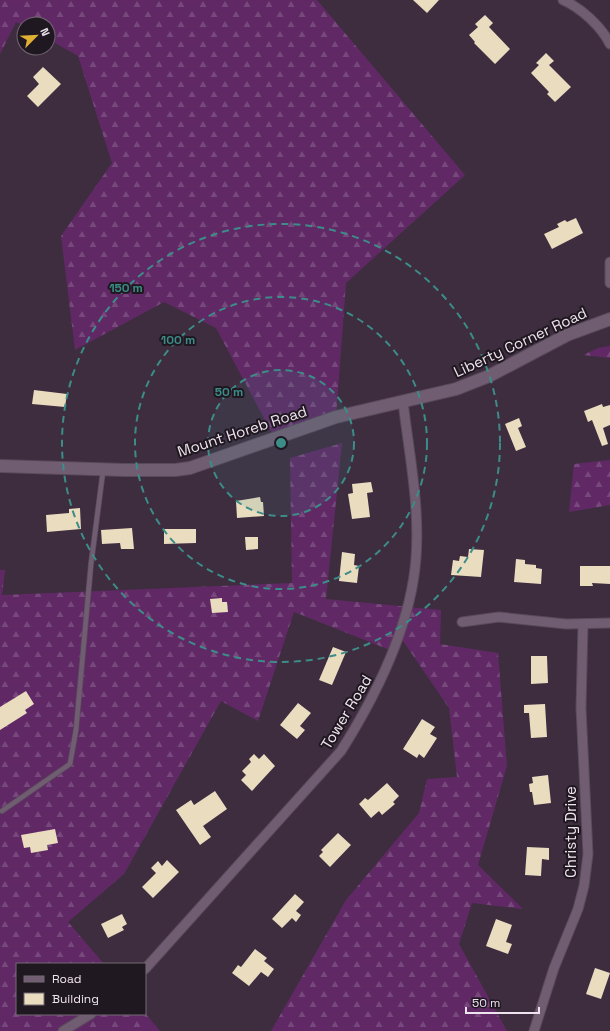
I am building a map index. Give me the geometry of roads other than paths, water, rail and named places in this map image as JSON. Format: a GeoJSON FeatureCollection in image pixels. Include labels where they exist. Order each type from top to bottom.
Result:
{"type":"FeatureCollection","features":[{"type":"Feature","properties":{"kind":"street"},"geometry":{"type":"LineString","coordinates":[[563,0],[586,15],[606,36],[610,44]]}},
{"type":"Feature","properties":{"kind":"street"},"geometry":{"type":"LineString","coordinates":[[610,262],[610,283]]}},
{"type":"Feature","properties":{"kind":"street","name":"Liberty Corner Road"},"geometry":{"type":"LineString","coordinates":[[443,393],[489,376],[571,333],[610,319]]}},
{"type":"Feature","properties":{"kind":"street","name":"Mount Horeb Road"},"geometry":{"type":"LineString","coordinates":[[0,466],[175,470],[190,468],[336,417],[443,393]]}},
{"type":"Feature","properties":{"kind":"street","name":"Tower Road"},"geometry":{"type":"LineString","coordinates":[[146,968],[342,751],[359,723],[389,664],[411,596],[416,558],[416,508],[403,402]]}},
{"type":"Feature","properties":{"kind":"street"},"geometry":{"type":"LineString","coordinates":[[462,622],[499,617],[566,624],[610,623]]}},
{"type":"Feature","properties":{"kind":"street","name":"Christy Drive"},"geometry":{"type":"LineString","coordinates":[[534,1031],[549,983],[578,909],[584,886],[588,854],[581,708],[583,624]]}},
{"type":"Feature","properties":{"kind":"street"},"geometry":{"type":"LineString","coordinates":[[63,1031],[89,1015]]}},
{"type":"Feature","properties":{"kind":"lane"},"geometry":{"type":"LineString","coordinates":[[2,811],[70,764],[76,730],[91,564],[103,469]]}}]}
